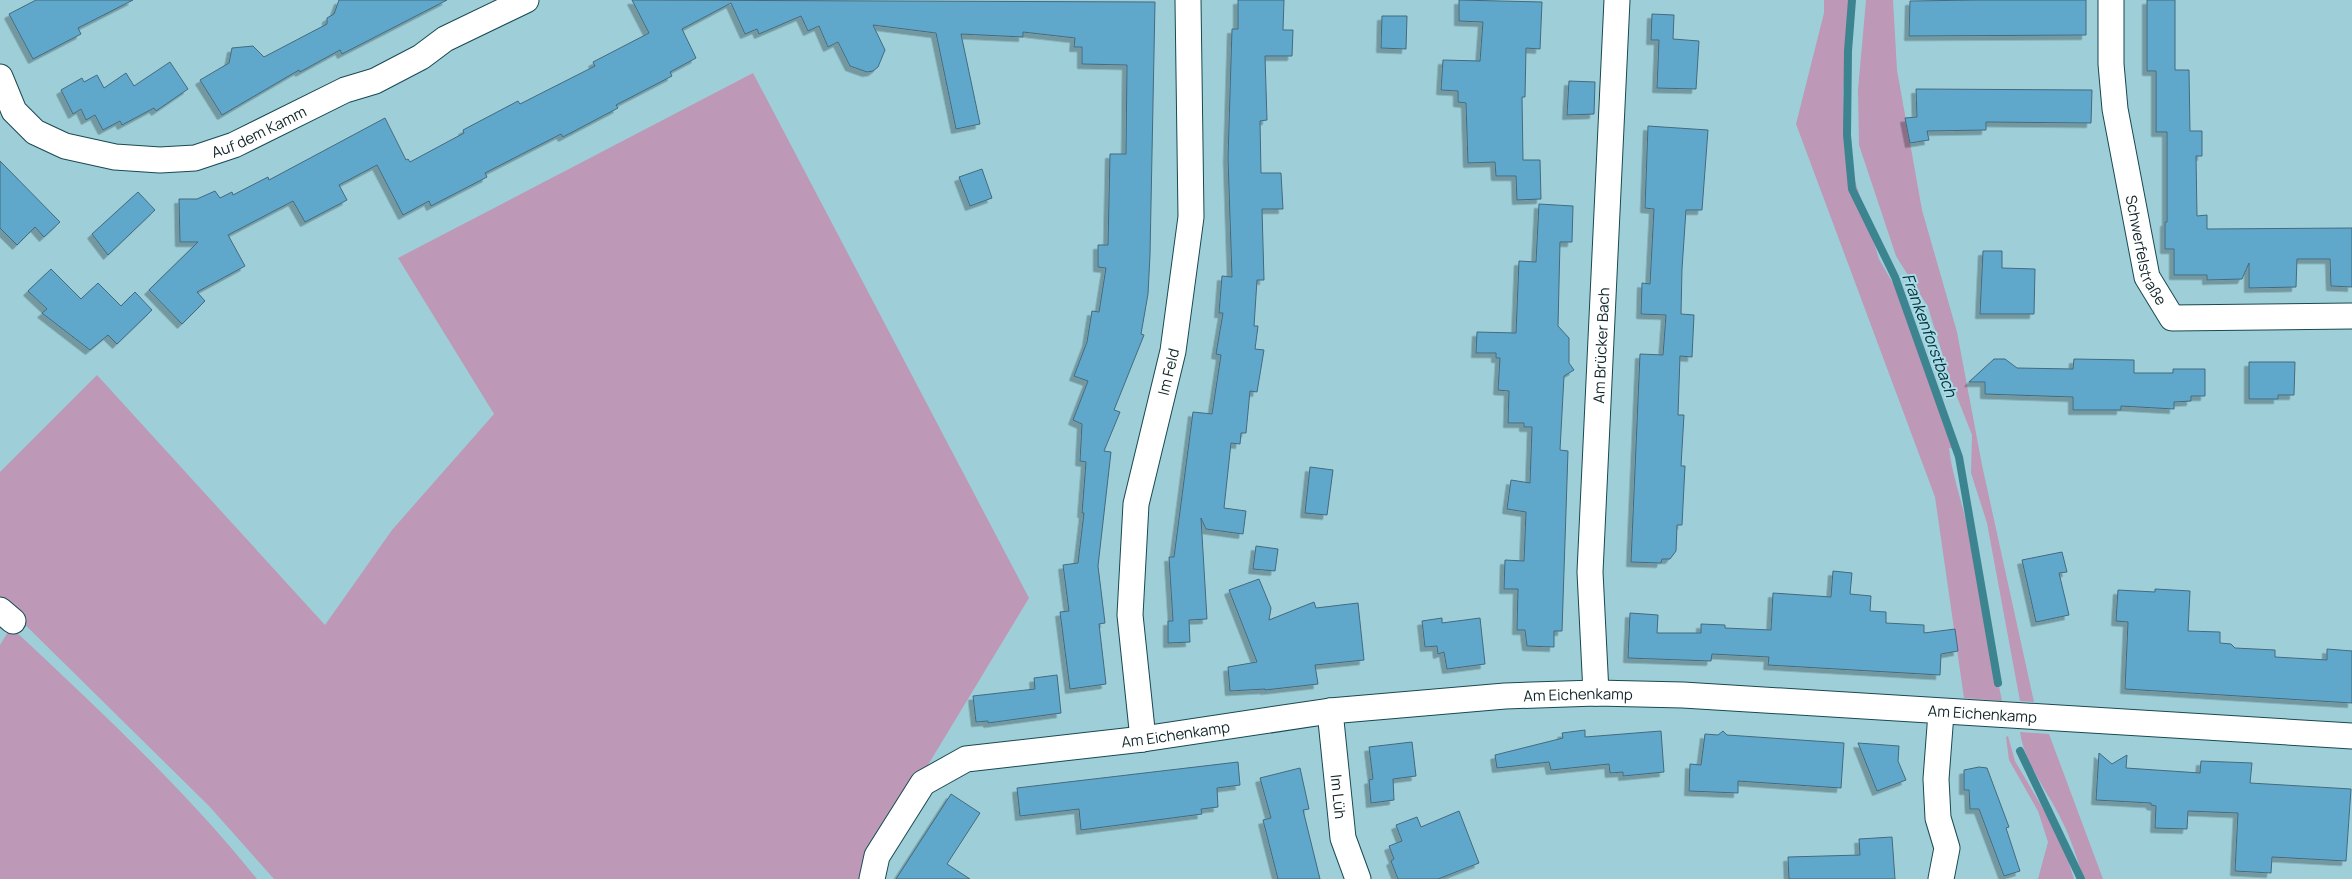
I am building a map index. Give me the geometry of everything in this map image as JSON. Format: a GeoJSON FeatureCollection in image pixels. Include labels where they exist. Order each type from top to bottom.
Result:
{"type":"FeatureCollection","features":[{"type":"Feature","properties":{"kind":"street","name":"Auf dem Kamm"},"geometry":{"type":"LineString","coordinates":[[0,78],[14,111],[34,132],[65,146],[133,158],[160,160],[195,158],[234,145],[345,90],[375,81],[421,57],[445,39],[526,0]]}},
{"type":"Feature","properties":{"kind":"street","name":"Im Feld"},"geometry":{"type":"LineString","coordinates":[[1143,739],[1130,615],[1136,504],[1173,351],[1191,217],[1188,0]]}},
{"type":"Feature","properties":{"kind":"street","name":"Am Brücker Bach"},"geometry":{"type":"LineString","coordinates":[[1596,693],[1590,572],[1617,0]]}},
{"type":"Feature","properties":{"kind":"street","name":"Schwerfelstraße"},"geometry":{"type":"LineString","coordinates":[[2111,0],[2111,64],[2116,109],[2147,277],[2172,318],[2352,316]]}},
{"type":"Feature","properties":{"kind":"street","name":"Am Eichenkamp"},"geometry":{"type":"LineString","coordinates":[[872,879],[877,856],[923,783],[966,759],[1143,739],[1330,711],[1505,696],[1596,693],[1683,696],[2352,736]]}},
{"type":"Feature","properties":{"kind":"street","name":"Im Lüh"},"geometry":{"type":"LineString","coordinates":[[1330,711],[1343,838],[1358,879]]}},
{"type":"Feature","properties":{"kind":"street"},"geometry":{"type":"LineString","coordinates":[[1941,712],[1936,779],[1938,818],[1947,848],[1941,879]]}},
{"type":"Feature","properties":{"kind":"shaded area"},"geometry":{"type":"Polygon","coordinates":[[[1824,0],[1851,0],[1843,92],[1845,148],[1879,259],[1909,311],[1929,377],[1957,449],[1949,448],[1971,548],[1974,549],[1980,593],[2002,701],[1964,698],[1935,497],[1796,124],[1824,13],[1824,0]]]}},
{"type":"Feature","properties":{"kind":"shaded area"},"geometry":{"type":"Polygon","coordinates":[[[1866,0],[1893,0],[1897,70],[1922,210],[1957,332],[1982,465],[2034,702],[2020,701],[1987,523],[1971,473],[1972,435],[1950,379],[1928,307],[1896,256],[1859,145],[1858,90],[1866,0]]]}},
{"type":"Feature","properties":{"kind":"shaded area"},"geometry":{"type":"Polygon","coordinates":[[[753,73],[1029,598],[859,879],[274,879],[209,806],[0,600],[0,472],[97,375],[325,625],[392,530],[494,414],[398,258],[753,73]]]}},
{"type":"Feature","properties":{"kind":"shaded area"},"geometry":{"type":"Polygon","coordinates":[[[11,627],[169,780],[229,845],[257,879],[0,879],[0,645],[11,627]]]}},
{"type":"Feature","properties":{"kind":"shaded area"},"geometry":{"type":"Polygon","coordinates":[[[2020,732],[2049,734],[2103,879],[2084,879],[2066,828],[2026,755],[2020,732]]]}},
{"type":"Feature","properties":{"kind":"shaded area"},"geometry":{"type":"Polygon","coordinates":[[[2008,736],[2015,761],[2062,841],[2074,879],[2038,879],[2048,842],[2038,811],[2009,760],[2006,737],[2008,736]]]}},
{"type":"Feature","properties":{"kind":"building"},"geometry":{"type":"Polygon","coordinates":[[[36,0],[133,0],[78,28],[81,34],[33,59],[9,14],[36,0]]]}},
{"type":"Feature","properties":{"kind":"building"},"geometry":{"type":"Polygon","coordinates":[[[339,0],[447,0],[342,54],[340,50],[300,72],[299,70],[222,115],[200,80],[229,63],[232,48],[253,46],[264,57],[327,24],[327,18],[334,14],[339,0]]]}},
{"type":"Feature","properties":{"kind":"building"},"geometry":{"type":"Polygon","coordinates":[[[632,0],[1155,2],[1150,255],[1148,294],[1141,334],[1144,335],[1114,410],[1120,412],[1104,451],[1111,452],[1098,566],[1105,623],[1099,624],[1106,684],[1070,689],[1060,612],[1069,611],[1063,565],[1078,563],[1084,513],[1082,513],[1086,462],[1080,461],[1082,424],[1073,420],[1088,381],[1074,376],[1087,342],[1092,311],[1099,312],[1106,268],[1098,267],[1098,245],[1108,245],[1110,154],[1126,154],[1127,65],[1082,64],[1082,47],[1074,47],[1075,38],[1023,32],[1023,37],[961,34],[980,124],[956,129],[936,33],[873,25],[885,50],[878,67],[873,71],[867,72],[850,66],[838,42],[828,47],[819,26],[808,31],[801,16],[759,34],[757,29],[745,34],[731,3],[682,29],[696,58],[670,72],[672,76],[616,105],[618,108],[563,137],[561,134],[485,173],[487,177],[431,206],[429,201],[403,215],[377,165],[339,185],[347,200],[305,222],[293,201],[228,235],[245,266],[197,292],[205,301],[182,324],[149,290],[198,242],[180,242],[179,199],[197,199],[215,191],[220,198],[232,192],[233,195],[268,177],[269,180],[385,118],[406,160],[408,159],[410,162],[464,133],[463,130],[518,101],[520,104],[595,66],[593,62],[649,33],[632,0]]]}},
{"type":"Feature","properties":{"kind":"building"},"geometry":{"type":"Polygon","coordinates":[[[1238,0],[1284,0],[1283,30],[1293,30],[1292,56],[1265,56],[1267,120],[1260,121],[1261,173],[1281,173],[1283,209],[1262,209],[1264,280],[1257,280],[1254,326],[1258,326],[1255,349],[1264,350],[1257,392],[1250,391],[1246,433],[1241,433],[1240,444],[1231,443],[1224,508],[1246,511],[1243,534],[1206,529],[1201,518],[1207,619],[1189,620],[1190,642],[1168,643],[1168,621],[1173,621],[1169,557],[1174,557],[1193,412],[1212,414],[1221,355],[1216,354],[1223,313],[1219,313],[1222,276],[1232,277],[1228,158],[1232,29],[1238,29],[1238,0]]]}},
{"type":"Feature","properties":{"kind":"building"},"geometry":{"type":"Polygon","coordinates":[[[1459,0],[1542,2],[1540,49],[1526,48],[1525,97],[1522,97],[1523,160],[1540,160],[1541,199],[1517,200],[1516,176],[1496,176],[1495,162],[1468,163],[1466,103],[1458,102],[1458,91],[1441,90],[1443,60],[1480,61],[1483,22],[1459,21],[1459,0]]]}},
{"type":"Feature","properties":{"kind":"building"},"geometry":{"type":"Polygon","coordinates":[[[2086,0],[2086,35],[1909,36],[1910,1],[2086,0]]]}},
{"type":"Feature","properties":{"kind":"building"},"geometry":{"type":"Polygon","coordinates":[[[2147,0],[2175,0],[2175,70],[2189,70],[2190,131],[2202,131],[2202,156],[2196,156],[2197,216],[2207,215],[2207,229],[2352,228],[2352,287],[2331,286],[2330,259],[2297,259],[2296,287],[2249,288],[2249,263],[2242,279],[2207,280],[2207,275],[2174,275],[2174,249],[2165,249],[2165,222],[2167,222],[2167,132],[2156,132],[2156,71],[2147,71],[2147,0]]]}},
{"type":"Feature","properties":{"kind":"building"},"geometry":{"type":"Polygon","coordinates":[[[1652,14],[1674,15],[1673,39],[1699,41],[1696,89],[1657,88],[1659,40],[1651,40],[1652,14]]]}},
{"type":"Feature","properties":{"kind":"building"},"geometry":{"type":"Polygon","coordinates":[[[1382,16],[1407,16],[1406,49],[1381,48],[1382,16]]]}},
{"type":"Feature","properties":{"kind":"building"},"geometry":{"type":"Polygon","coordinates":[[[170,62],[188,89],[156,111],[154,108],[122,125],[120,121],[103,130],[95,115],[86,120],[81,109],[73,114],[61,90],[82,78],[84,82],[97,75],[104,88],[126,73],[134,86],[170,62]]]}},
{"type":"Feature","properties":{"kind":"building"},"geometry":{"type":"Polygon","coordinates":[[[1569,81],[1595,82],[1594,114],[1567,115],[1569,81]]]}},
{"type":"Feature","properties":{"kind":"building"},"geometry":{"type":"Polygon","coordinates":[[[1916,89],[2092,90],[2091,123],[1986,122],[1986,130],[1927,131],[1929,140],[1910,143],[1905,118],[1917,117],[1916,89]]]}},
{"type":"Feature","properties":{"kind":"building"},"geometry":{"type":"Polygon","coordinates":[[[1648,126],[1708,130],[1702,210],[1686,210],[1682,269],[1681,314],[1694,315],[1692,357],[1680,356],[1678,415],[1684,415],[1681,466],[1685,466],[1682,525],[1677,525],[1676,551],[1670,559],[1662,559],[1661,563],[1631,562],[1640,354],[1663,355],[1666,315],[1641,314],[1642,283],[1650,284],[1654,209],[1645,208],[1648,126]]]}},
{"type":"Feature","properties":{"kind":"building"},"geometry":{"type":"Polygon","coordinates":[[[0,161],[60,222],[44,237],[35,227],[17,245],[0,228],[0,161]]]}},
{"type":"Feature","properties":{"kind":"building"},"geometry":{"type":"Polygon","coordinates":[[[982,169],[992,198],[970,206],[959,177],[982,169]]]}},
{"type":"Feature","properties":{"kind":"building"},"geometry":{"type":"Polygon","coordinates":[[[138,192],[155,210],[108,255],[92,234],[138,192]]]}},
{"type":"Feature","properties":{"kind":"building"},"geometry":{"type":"Polygon","coordinates":[[[1539,204],[1573,206],[1572,242],[1560,242],[1558,326],[1569,338],[1569,363],[1574,370],[1564,376],[1560,450],[1568,451],[1562,631],[1554,631],[1554,647],[1527,646],[1525,630],[1517,630],[1518,589],[1504,589],[1505,560],[1524,561],[1526,512],[1507,509],[1511,480],[1530,483],[1532,427],[1524,427],[1524,423],[1508,423],[1509,391],[1498,390],[1500,358],[1496,358],[1496,353],[1476,353],[1477,332],[1516,333],[1519,261],[1536,262],[1539,204]]]}},
{"type":"Feature","properties":{"kind":"building"},"geometry":{"type":"Polygon","coordinates":[[[1983,251],[2002,251],[2002,268],[2035,269],[2034,314],[1980,314],[1983,251]]]}},
{"type":"Feature","properties":{"kind":"building"},"geometry":{"type":"Polygon","coordinates":[[[51,269],[81,299],[98,283],[121,306],[135,292],[152,310],[117,344],[108,335],[90,350],[42,313],[47,309],[28,291],[51,269]]]}},
{"type":"Feature","properties":{"kind":"building"},"geometry":{"type":"Polygon","coordinates":[[[1994,359],[2005,359],[2017,368],[2073,369],[2074,359],[2134,360],[2134,373],[2173,373],[2173,369],[2205,369],[2205,396],[2191,396],[2191,401],[2174,402],[2174,409],[2121,406],[2121,410],[2073,410],[2073,397],[1985,394],[1985,382],[1969,382],[1994,359]]]}},
{"type":"Feature","properties":{"kind":"building"},"geometry":{"type":"Polygon","coordinates":[[[2249,362],[2295,362],[2294,395],[2278,395],[2278,399],[2249,399],[2249,362]]]}},
{"type":"Feature","properties":{"kind":"building"},"geometry":{"type":"Polygon","coordinates":[[[1310,467],[1333,470],[1327,515],[1305,513],[1310,467]]]}},
{"type":"Feature","properties":{"kind":"building"},"geometry":{"type":"Polygon","coordinates":[[[1256,546],[1278,549],[1275,571],[1253,569],[1256,546]]]}},
{"type":"Feature","properties":{"kind":"building"},"geometry":{"type":"Polygon","coordinates":[[[2062,552],[2067,572],[2059,573],[2069,615],[2036,622],[2022,560],[2062,552]]]}},
{"type":"Feature","properties":{"kind":"building"},"geometry":{"type":"Polygon","coordinates":[[[1833,571],[1852,573],[1850,594],[1871,596],[1870,611],[1886,612],[1886,623],[1924,625],[1924,633],[1955,629],[1958,651],[1941,654],[1940,675],[1768,665],[1769,657],[1712,654],[1711,661],[1628,658],[1630,613],[1658,615],[1657,633],[1701,633],[1701,624],[1725,625],[1725,628],[1771,630],[1773,593],[1831,597],[1833,571]]]}},
{"type":"Feature","properties":{"kind":"building"},"geometry":{"type":"Polygon","coordinates":[[[1259,579],[1271,608],[1269,620],[1314,602],[1316,608],[1358,603],[1364,660],[1315,665],[1318,684],[1265,690],[1230,691],[1228,667],[1257,662],[1229,590],[1259,579]]]}},
{"type":"Feature","properties":{"kind":"building"},"geometry":{"type":"Polygon","coordinates":[[[2155,589],[2190,591],[2188,631],[2220,632],[2220,643],[2231,644],[2235,648],[2275,650],[2275,657],[2327,660],[2327,649],[2352,651],[2352,703],[2125,689],[2128,622],[2116,621],[2118,590],[2155,592],[2155,589]]]}},
{"type":"Feature","properties":{"kind":"building"},"geometry":{"type":"Polygon","coordinates":[[[1442,618],[1442,623],[1480,618],[1485,664],[1447,669],[1444,652],[1438,654],[1437,646],[1425,647],[1422,621],[1442,618]]]}},
{"type":"Feature","properties":{"kind":"building"},"geometry":{"type":"Polygon","coordinates":[[[1057,675],[1061,713],[988,723],[988,721],[976,722],[973,696],[1035,689],[1034,678],[1057,675]]]}},
{"type":"Feature","properties":{"kind":"building"},"geometry":{"type":"Polygon","coordinates":[[[1585,730],[1585,737],[1661,731],[1664,772],[1623,776],[1623,772],[1610,773],[1609,764],[1551,770],[1549,762],[1497,768],[1495,755],[1563,738],[1562,733],[1585,730]]]}},
{"type":"Feature","properties":{"kind":"building"},"geometry":{"type":"Polygon","coordinates":[[[1723,731],[1727,735],[1844,743],[1841,788],[1738,781],[1738,793],[1689,791],[1690,764],[1701,765],[1705,734],[1718,735],[1723,731]]]}},
{"type":"Feature","properties":{"kind":"building"},"geometry":{"type":"Polygon","coordinates":[[[1412,742],[1416,776],[1393,779],[1394,800],[1371,803],[1369,780],[1373,779],[1369,747],[1412,742]]]}},
{"type":"Feature","properties":{"kind":"building"},"geometry":{"type":"Polygon","coordinates":[[[1858,743],[1899,746],[1898,761],[1906,780],[1877,791],[1858,743]]]}},
{"type":"Feature","properties":{"kind":"building"},"geometry":{"type":"Polygon","coordinates":[[[2099,753],[2112,764],[2127,755],[2126,768],[2200,773],[2201,761],[2252,763],[2250,783],[2351,789],[2346,861],[2272,857],[2271,873],[2235,871],[2238,813],[2188,811],[2187,829],[2155,828],[2156,806],[2151,805],[2151,803],[2096,800],[2099,753]]]}},
{"type":"Feature","properties":{"kind":"building"},"geometry":{"type":"Polygon","coordinates":[[[1238,762],[1240,785],[1217,788],[1218,807],[1201,809],[1202,814],[1081,830],[1079,809],[1020,816],[1017,788],[1238,762]]]}},
{"type":"Feature","properties":{"kind":"building"},"geometry":{"type":"Polygon","coordinates":[[[1979,767],[1987,768],[2009,827],[2006,828],[2020,871],[2004,876],[1979,809],[1970,809],[1969,790],[1964,790],[1964,770],[1979,767]]]}},
{"type":"Feature","properties":{"kind":"building"},"geometry":{"type":"Polygon","coordinates":[[[1300,768],[1309,809],[1303,810],[1320,879],[1278,879],[1263,820],[1271,818],[1260,778],[1300,768]]]}},
{"type":"Feature","properties":{"kind":"building"},"geometry":{"type":"Polygon","coordinates":[[[951,794],[980,813],[947,864],[970,879],[896,879],[951,794]]]}},
{"type":"Feature","properties":{"kind":"building"},"geometry":{"type":"Polygon","coordinates":[[[1459,811],[1479,863],[1438,879],[1398,879],[1391,861],[1394,859],[1389,846],[1402,841],[1396,825],[1417,817],[1421,827],[1459,811]]]}},
{"type":"Feature","properties":{"kind":"building"},"geometry":{"type":"Polygon","coordinates":[[[1892,837],[1895,879],[1789,879],[1788,857],[1860,855],[1859,839],[1892,837]]]}},
{"type":"Feature","properties":{"kind":"waterway","name":"Frankenforstbach"},"geometry":{"type":"LineString","coordinates":[[1852,0],[1848,51],[1847,135],[1852,189],[1895,277],[1959,457],[1998,683]]}},
{"type":"Feature","properties":{"kind":"waterway","name":"Frankenforstbach"},"geometry":{"type":"LineString","coordinates":[[2020,751],[2081,879]]}}]}
